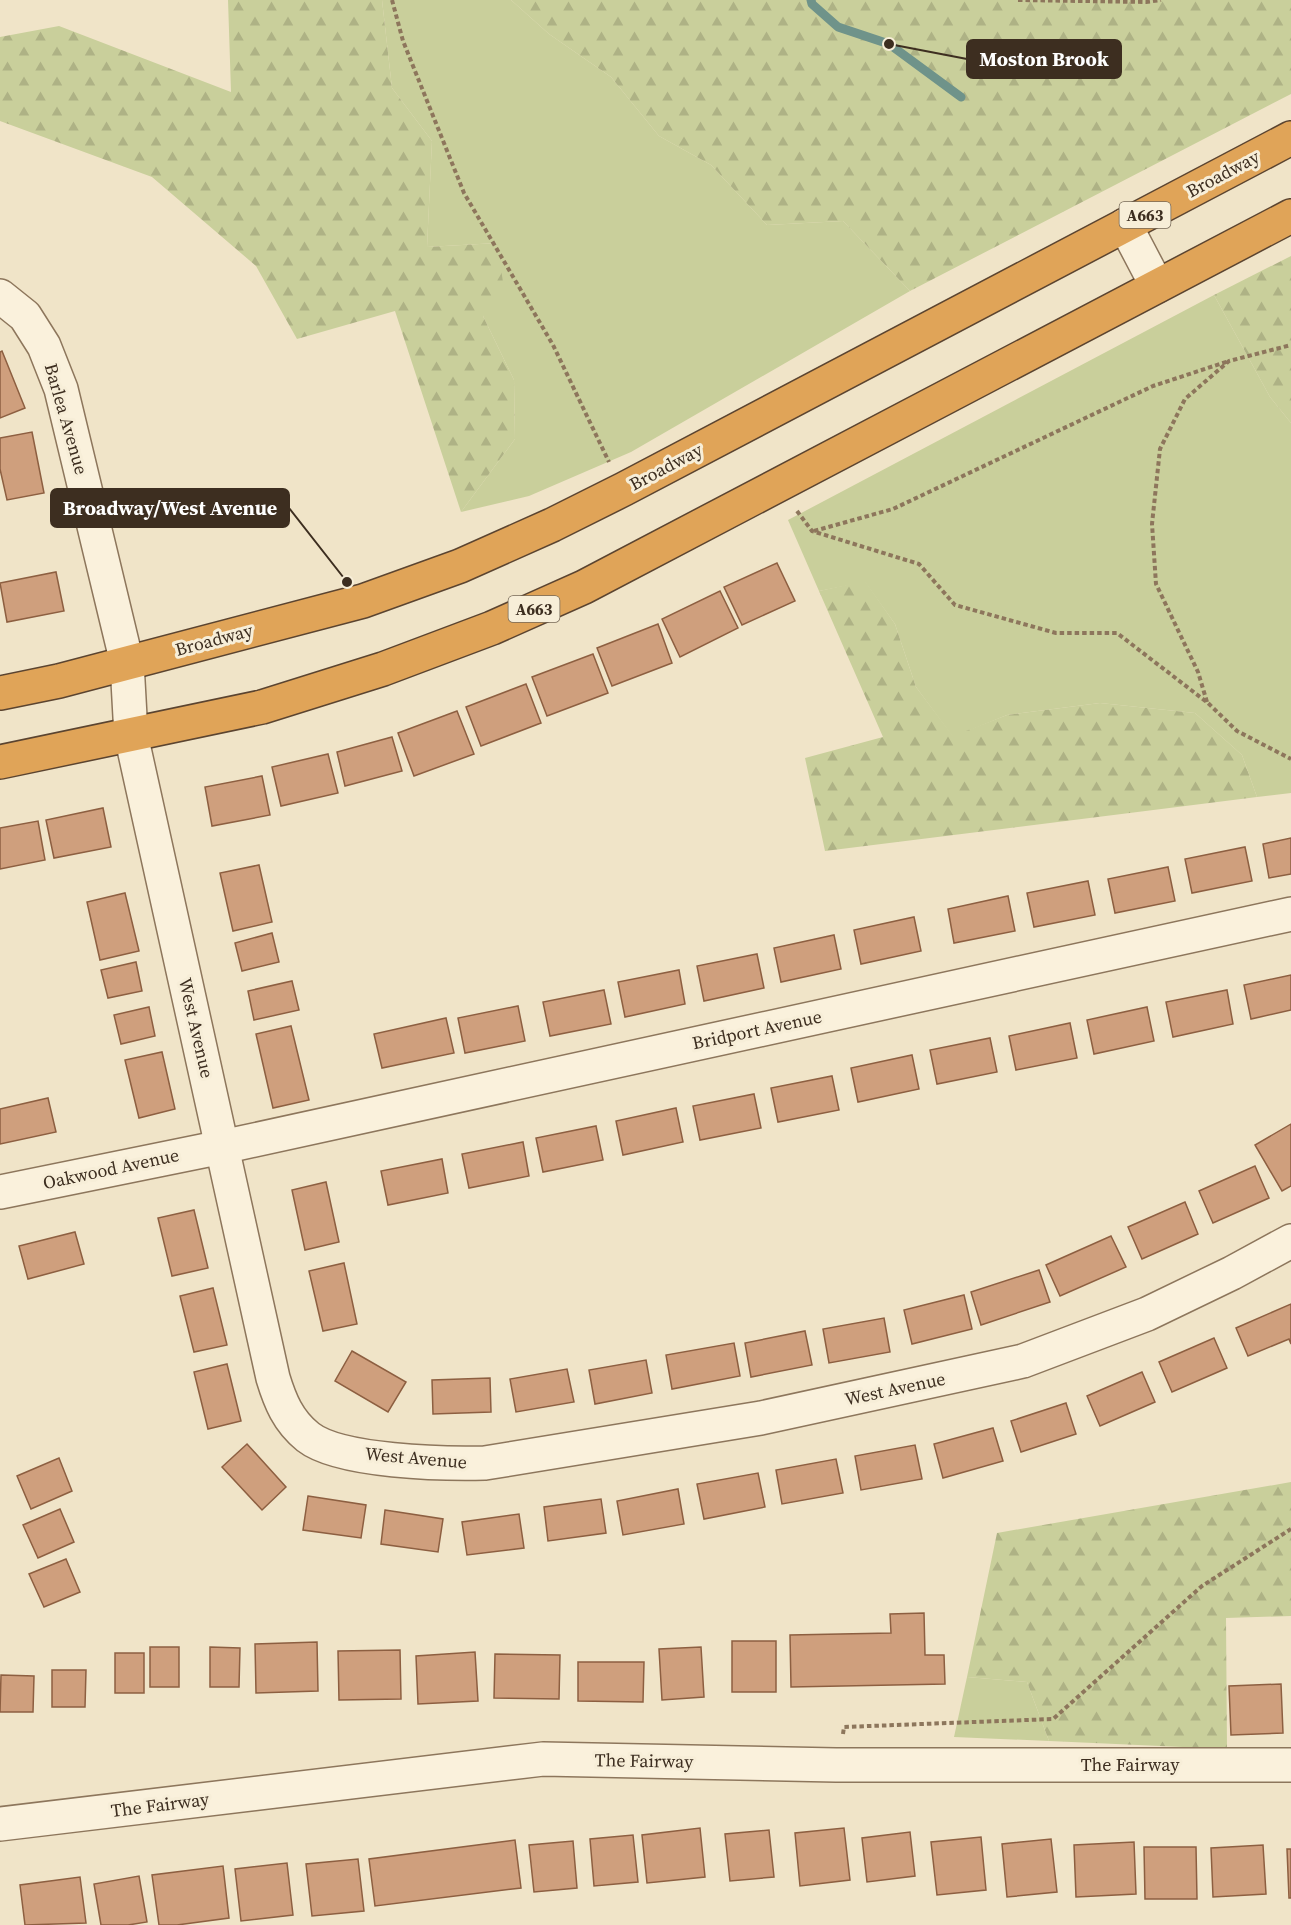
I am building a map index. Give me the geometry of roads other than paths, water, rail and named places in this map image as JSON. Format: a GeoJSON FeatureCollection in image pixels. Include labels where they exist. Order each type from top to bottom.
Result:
{"type":"FeatureCollection","features":[{"type":"Feature","properties":{"kind":"highway","name":"Broadway"},"geometry":{"type":"LineString","coordinates":[[0,693],[59,681],[363,601],[460,566],[552,525],[624,489],[1291,138]]}},
{"type":"Feature","properties":{"kind":"highway","name":"A663"},"geometry":{"type":"LineString","coordinates":[[0,762],[262,707],[383,669],[492,628],[584,587],[1291,216]]}},
{"type":"Feature","properties":{"kind":"street"},"geometry":{"type":"LineString","coordinates":[[1125,225],[1157,286]]}},
{"type":"Feature","properties":{"kind":"street","name":"Barlea Avenue"},"geometry":{"type":"LineString","coordinates":[[0,296],[25,316],[44,346],[62,389],[127,663],[131,735]]}},
{"type":"Feature","properties":{"kind":"street","name":"West Avenue"},"geometry":{"type":"LineString","coordinates":[[131,735],[273,1378],[281,1404],[293,1422],[309,1438],[330,1448],[364,1455],[444,1464],[485,1463],[760,1418],[1023,1361],[1147,1314],[1232,1273],[1291,1240]]}},
{"type":"Feature","properties":{"kind":"street","name":"Bridport Avenue"},"geometry":{"type":"LineString","coordinates":[[222,1146],[1291,914]]}},
{"type":"Feature","properties":{"kind":"street","name":"Oakwood Avenue"},"geometry":{"type":"LineString","coordinates":[[0,1192],[222,1146]]}},
{"type":"Feature","properties":{"kind":"street","name":"The Fairway"},"geometry":{"type":"LineString","coordinates":[[0,1824],[543,1759],[836,1765],[1291,1765]]}},
{"type":"Feature","properties":{"kind":"waterway"},"geometry":{"type":"LineString","coordinates":[[811,0],[812,4],[838,27],[889,44],[961,97]]}},
{"type":"Feature","properties":{"kind":"place","name":"Moston Brook"},"geometry":{"type":"Point","coordinates":[889,44]}},
{"type":"Feature","properties":{"kind":"place","name":"Broadway/West Avenue"},"geometry":{"type":"Point","coordinates":[347,582]}}]}
